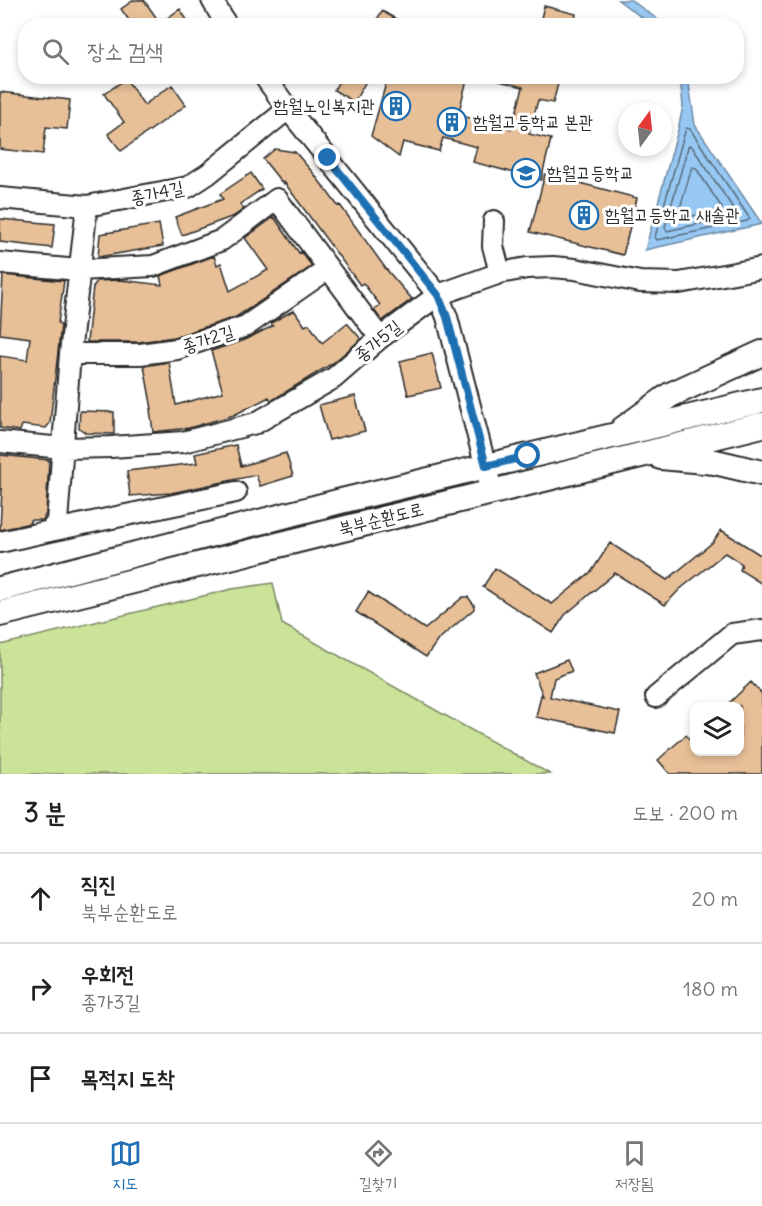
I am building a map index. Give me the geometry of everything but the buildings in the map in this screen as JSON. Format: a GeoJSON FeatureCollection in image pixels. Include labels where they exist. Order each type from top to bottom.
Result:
{"type":"FeatureCollection","features":[{"type":"Feature","properties":{"kind":"main road"},"geometry":{"type":"LineString","coordinates":[[613,436],[670,395],[762,353]]}},
{"type":"Feature","properties":{"kind":"main road","name":"북부순환도로"},"geometry":{"type":"LineString","coordinates":[[0,589],[341,501],[762,400]]}},
{"type":"Feature","properties":{"kind":"main road","name":"북부순환도로"},"geometry":{"type":"LineString","coordinates":[[0,614],[762,425]]}},
{"type":"Feature","properties":{"kind":"main road"},"geometry":{"type":"LineString","coordinates":[[637,456],[677,457],[715,462],[762,473]]}},
{"type":"Feature","properties":{"kind":"street"},"geometry":{"type":"LineString","coordinates":[[212,0],[222,18]]}},
{"type":"Feature","properties":{"kind":"street"},"geometry":{"type":"LineString","coordinates":[[270,84],[288,110],[438,295],[447,317],[492,491]]}},
{"type":"Feature","properties":{"kind":"street","name":"종가4길"},"geometry":{"type":"LineString","coordinates":[[0,198],[87,206],[188,187],[208,174],[288,110]]}},
{"type":"Feature","properties":{"kind":"street"},"geometry":{"type":"LineString","coordinates":[[0,263],[79,270],[153,266],[222,240],[277,199],[380,338]]}},
{"type":"Feature","properties":{"kind":"street"},"geometry":{"type":"LineString","coordinates":[[50,531],[57,522],[70,354],[87,206]]}},
{"type":"Feature","properties":{"kind":"street"},"geometry":{"type":"LineString","coordinates":[[494,221],[493,246],[500,273]]}},
{"type":"Feature","properties":{"kind":"street","name":"종가5길"},"geometry":{"type":"LineString","coordinates":[[0,442],[63,448],[183,442],[256,423],[334,378],[380,338],[438,295],[500,273],[527,268],[575,268],[640,282],[679,283],[762,268]]}},
{"type":"Feature","properties":{"kind":"street","name":"종가2길"},"geometry":{"type":"LineString","coordinates":[[70,354],[141,354],[177,349],[246,326],[328,269]]}},
{"type":"Feature","properties":{"kind":"street"},"geometry":{"type":"LineString","coordinates":[[0,542],[236,492]]}},
{"type":"Feature","properties":{"kind":"street"},"geometry":{"type":"LineString","coordinates":[[656,698],[732,634],[762,630]]}},
{"type":"Feature","properties":{"kind":"green space"},"geometry":{"type":"Polygon","coordinates":[[[273,583],[282,624],[550,774],[0,774],[0,645],[232,589],[273,583]]]}},
{"type":"Feature","properties":{"kind":"water"},"geometry":{"type":"Polygon","coordinates":[[[618,0],[631,0],[655,18],[642,18],[618,0]]]}},
{"type":"Feature","properties":{"kind":"water"},"geometry":{"type":"Polygon","coordinates":[[[681,84],[689,84],[695,125],[762,224],[645,250],[683,106],[681,84]]]}},
{"type":"Feature","properties":{"kind":"place","name":"함월노인복지관"},"geometry":{"type":"Point","coordinates":[396,106]}},
{"type":"Feature","properties":{"kind":"place","name":"함월고등학교 본관"},"geometry":{"type":"Point","coordinates":[452,122]}},
{"type":"Feature","properties":{"kind":"place","name":"함월고등학교"},"geometry":{"type":"Point","coordinates":[526,173]}},
{"type":"Feature","properties":{"kind":"place","name":"함월고등학교 새솔관"},"geometry":{"type":"Point","coordinates":[584,215]}},
{"type":"Feature","properties":{"kind":"route"},"geometry":{"type":"LineString","coordinates":[[328,158],[438,295],[447,317],[486,466],[528,456]]}}]}
